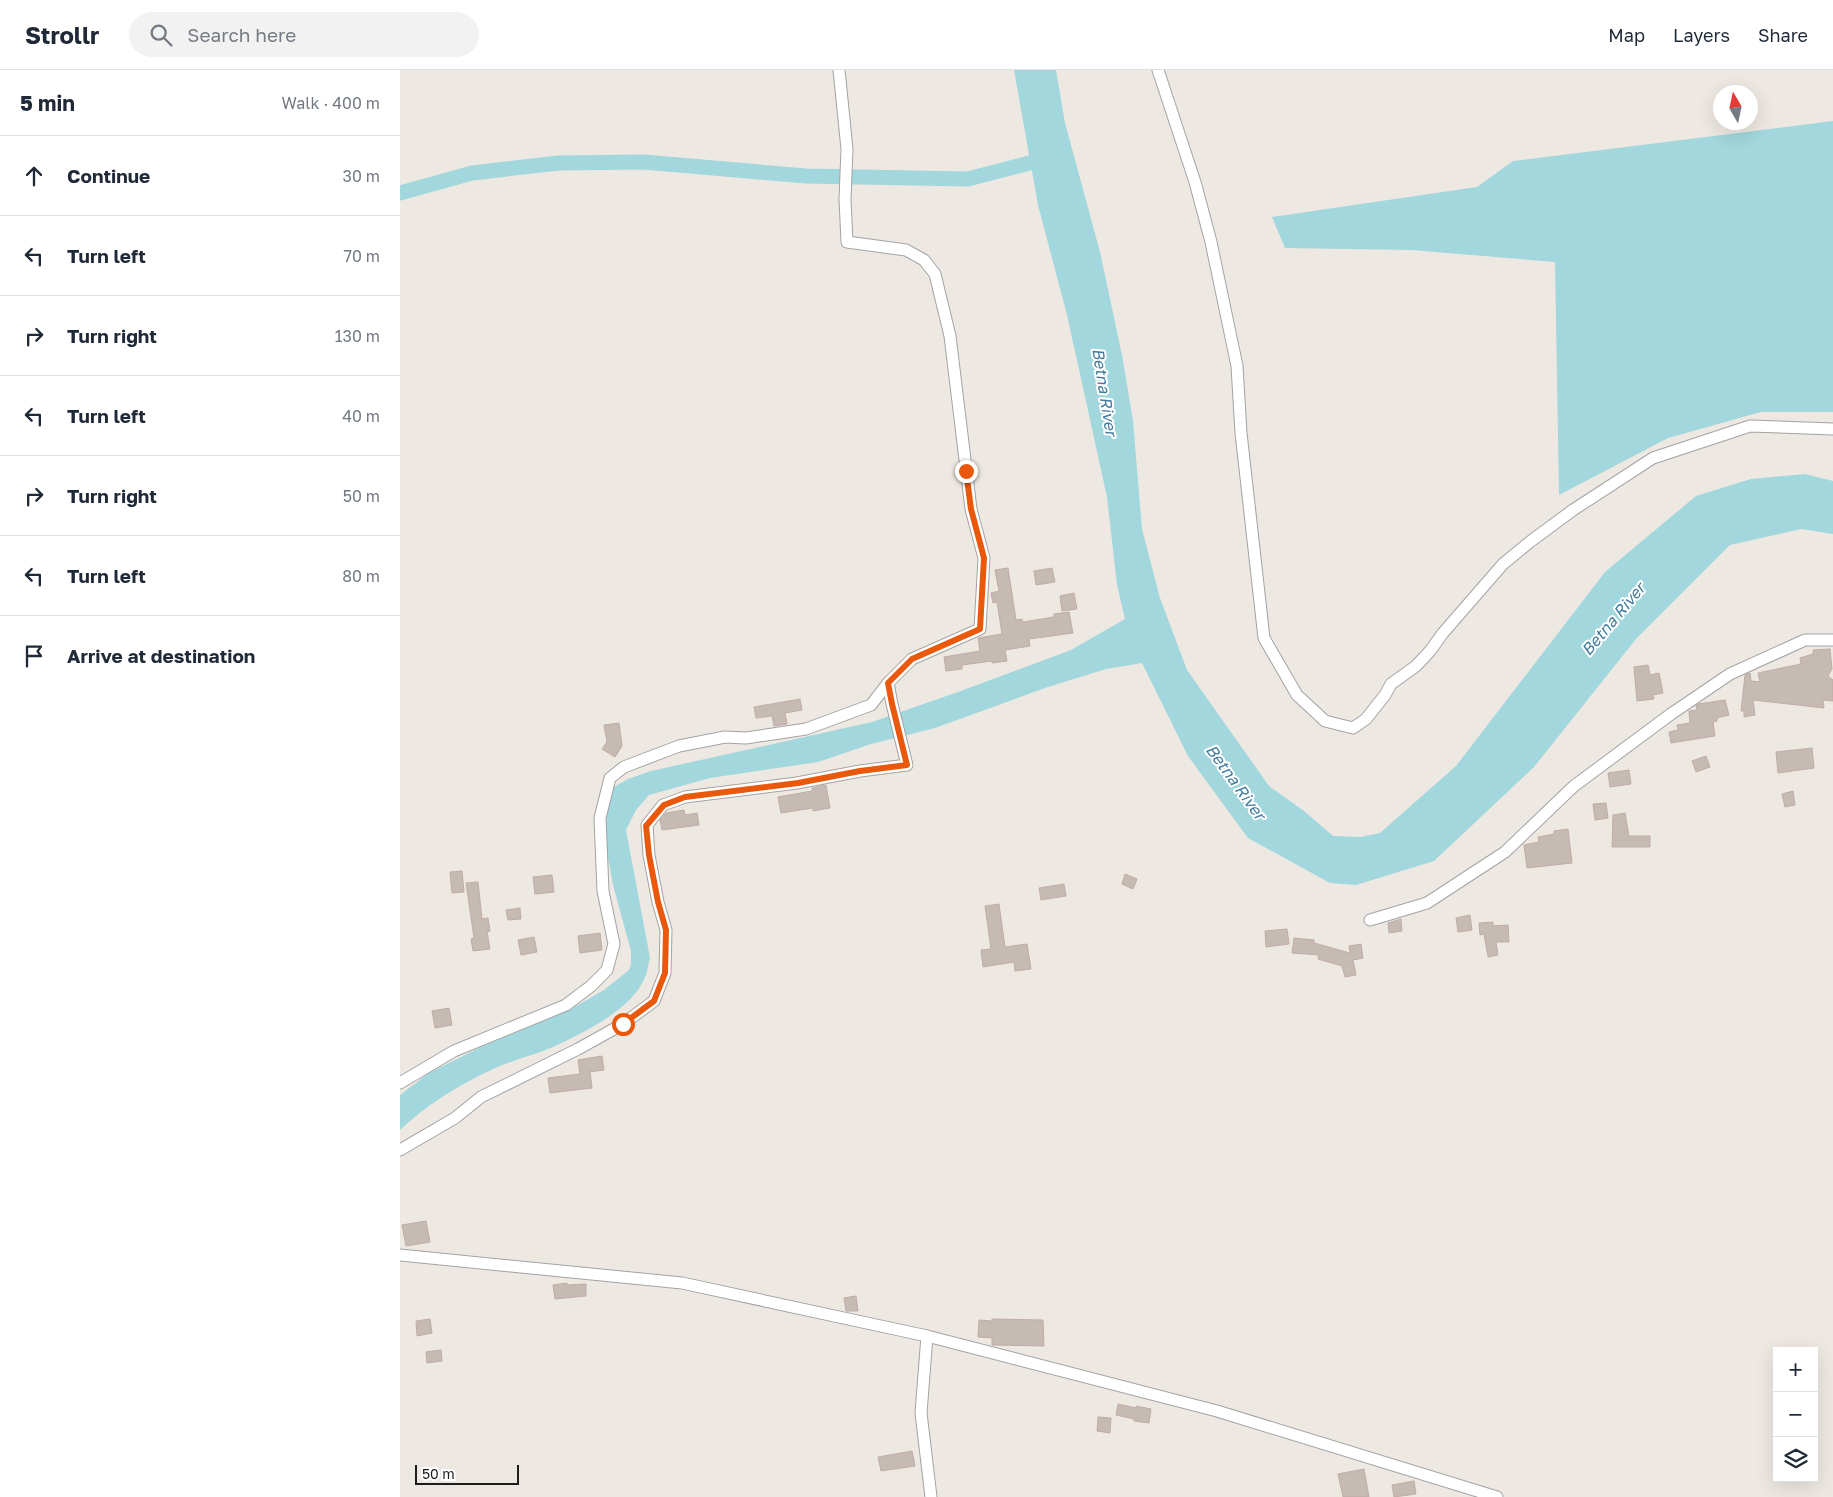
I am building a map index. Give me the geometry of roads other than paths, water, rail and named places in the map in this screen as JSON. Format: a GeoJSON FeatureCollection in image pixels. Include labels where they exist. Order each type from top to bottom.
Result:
{"type":"FeatureCollection","features":[{"type":"Feature","properties":{"kind":"street"},"geometry":{"type":"LineString","coordinates":[[400,1082],[454,1051],[566,1005],[592,986],[607,970],[614,944],[603,891],[600,818],[610,778],[624,767],[679,746],[725,737],[746,738],[806,729],[871,706],[888,683],[912,659],[980,629],[984,558],[971,509],[950,336],[935,274],[924,260],[906,250],[847,242],[845,199],[847,149],[839,70]]}},
{"type":"Feature","properties":{"kind":"street"},"geometry":{"type":"LineString","coordinates":[[1158,70],[1195,182],[1211,242],[1236,366],[1242,442],[1264,638],[1297,695],[1325,721],[1352,728],[1366,719],[1385,695],[1391,684],[1416,666],[1503,564],[1574,510],[1653,458],[1750,426],[1833,429]]}},
{"type":"Feature","properties":{"kind":"street"},"geometry":{"type":"LineString","coordinates":[[1370,920],[1427,903],[1505,852],[1574,786],[1671,714],[1730,674],[1805,640],[1833,640]]}},
{"type":"Feature","properties":{"kind":"street"},"geometry":{"type":"LineString","coordinates":[[400,1150],[455,1118],[481,1097],[578,1049],[623,1024],[654,1001],[665,973],[666,930],[658,902],[649,855],[646,826],[664,805],[685,797],[798,783],[860,771],[907,765],[888,683]]}},
{"type":"Feature","properties":{"kind":"street"},"geometry":{"type":"LineString","coordinates":[[400,1255],[682,1283],[927,1336],[1217,1412],[1497,1497]]}},
{"type":"Feature","properties":{"kind":"street"},"geometry":{"type":"LineString","coordinates":[[927,1336],[920,1413],[931,1497]]}},
{"type":"Feature","properties":{"kind":"water","name":"Betna River"},"geometry":{"type":"Polygon","coordinates":[[[1014,70],[1056,70],[1065,123],[1100,252],[1122,355],[1133,421],[1142,529],[1160,598],[1187,670],[1269,786],[1304,811],[1333,836],[1361,837],[1380,833],[1456,766],[1605,572],[1696,496],[1751,479],[1805,474],[1833,481],[1833,534],[1801,529],[1730,545],[1636,639],[1534,767],[1434,861],[1356,885],[1330,883],[1248,838],[1188,756],[1142,663],[1106,669],[1048,687],[935,728],[871,744],[818,762],[710,778],[649,795],[636,810],[626,830],[650,958],[646,975],[639,989],[619,1010],[606,1019],[553,1047],[497,1067],[465,1083],[442,1097],[400,1130],[400,1095],[429,1073],[483,1046],[573,1008],[604,990],[629,970],[631,951],[613,885],[606,846],[605,827],[608,796],[614,787],[628,779],[651,771],[872,722],[1071,650],[1125,619],[1117,585],[1107,497],[1067,315],[1038,205],[1014,70]]]}},
{"type":"Feature","properties":{"kind":"water"},"geometry":{"type":"Polygon","coordinates":[[[1833,121],[1833,412],[1761,412],[1668,438],[1559,495],[1555,262],[1411,250],[1285,248],[1272,217],[1477,187],[1513,161],[1833,121]]]}},
{"type":"Feature","properties":{"kind":"waterway"},"geometry":{"type":"LineString","coordinates":[[400,193],[472,173],[558,163],[644,162],[806,176],[968,179],[1049,158]]}}]}
